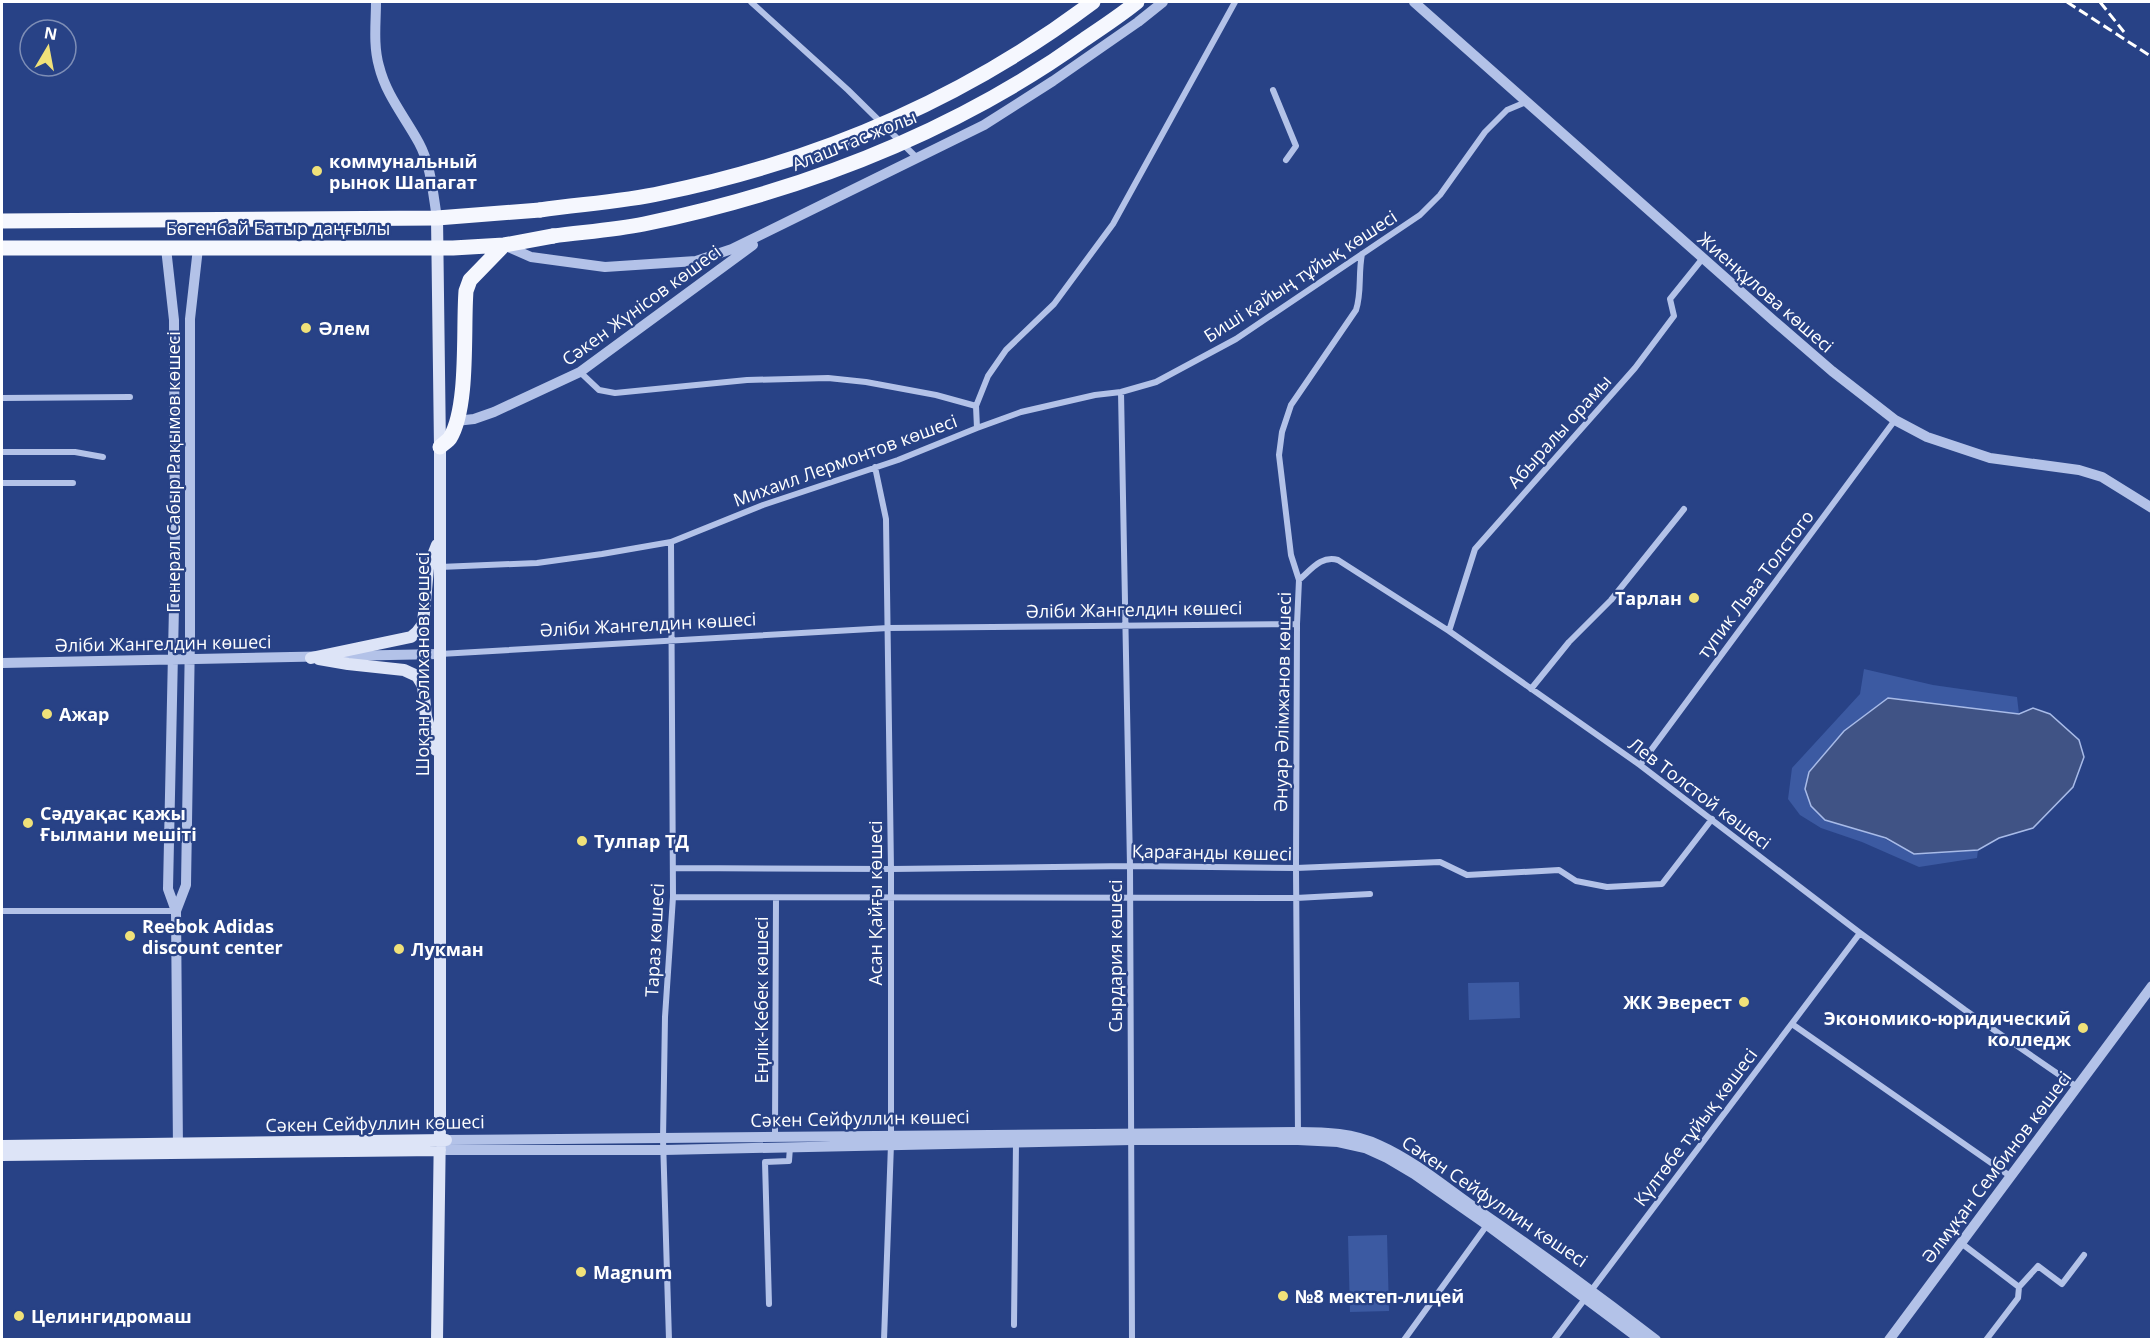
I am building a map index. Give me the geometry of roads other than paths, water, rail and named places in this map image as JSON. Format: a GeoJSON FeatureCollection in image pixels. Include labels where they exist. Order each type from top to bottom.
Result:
{"type":"FeatureCollection","features":[{"type":"Feature","properties":{"kind":"main road","name":"Алаш тас жолы"},"geometry":{"type":"LineString","coordinates":[[540,210],[659,194],[727,179],[848,139],[881,126],[978,78],[1093,2]]}},
{"type":"Feature","properties":{"kind":"main road","name":"Алаш тас жолы"},"geometry":{"type":"LineString","coordinates":[[553,236],[641,225],[715,207],[805,181],[890,149],[956,118],[1044,69],[1137,2]]}},
{"type":"Feature","properties":{"kind":"main road","name":"Бөгенбай Батыр даңғылы"},"geometry":{"type":"LineString","coordinates":[[2,221],[437,218],[540,210]]}},
{"type":"Feature","properties":{"kind":"main road","name":"Шоқан Уәлиханов көшесі"},"geometry":{"type":"LineString","coordinates":[[437,218],[442,1144],[437,1340]]}},
{"type":"Feature","properties":{"kind":"main road","name":"Бөгенбай Батыр даңғылы"},"geometry":{"type":"LineString","coordinates":[[2,248],[437,248],[504,245],[553,236]]}},
{"type":"Feature","properties":{"kind":"main road"},"geometry":{"type":"LineString","coordinates":[[440,447],[449,439],[456,421],[464,372],[466,291],[470,280],[504,245]]}},
{"type":"Feature","properties":{"kind":"main road"},"geometry":{"type":"LineString","coordinates":[[312,658],[411,637],[417,632],[423,624],[428,568],[440,538]]}},
{"type":"Feature","properties":{"kind":"main road"},"geometry":{"type":"LineString","coordinates":[[312,658],[404,670],[417,676],[423,686],[426,717],[440,761]]}},
{"type":"Feature","properties":{"kind":"main road","name":"Сәкен Сейфуллин көшесі"},"geometry":{"type":"LineString","coordinates":[[2,1155],[178,1148],[442,1144]]}},
{"type":"Feature","properties":{"kind":"main road","name":"Сәкен Сейфуллин көшесі"},"geometry":{"type":"LineString","coordinates":[[2,1146],[178,1148]]}},
{"type":"Feature","properties":{"kind":"street","name":"Шоқан Уәлиханов көшесі"},"geometry":{"type":"LineString","coordinates":[[376,2],[378,65],[401,116],[420,144],[431,181],[437,218]]}},
{"type":"Feature","properties":{"kind":"street"},"geometry":{"type":"LineString","coordinates":[[751,2],[848,90],[917,158]]}},
{"type":"Feature","properties":{"kind":"street"},"geometry":{"type":"LineString","coordinates":[[504,245],[531,257],[605,267],[696,261],[732,249],[984,125],[1138,22],[1163,2]]}},
{"type":"Feature","properties":{"kind":"street","name":"Михаил Лермонтов көшесі"},"geometry":{"type":"LineString","coordinates":[[440,567],[537,562],[671,542],[763,505],[875,467],[977,428],[976,406],[987,376],[1006,350],[1054,304],[1113,224],[1235,2]]}},
{"type":"Feature","properties":{"kind":"street","name":"Жиенқұлова көшесі"},"geometry":{"type":"LineString","coordinates":[[1414,2],[1832,371],[1895,420],[1927,437],[1990,458],[2067,468],[2102,477],[2151,508]]}},
{"type":"Feature","properties":{"kind":"street"},"geometry":{"type":"LineString","coordinates":[[1273,90],[1296,146],[1286,160]]}},
{"type":"Feature","properties":{"kind":"street","name":"Биші қайың тұйық көшесі"},"geometry":{"type":"LineString","coordinates":[[977,428],[1021,412],[1095,395],[1121,392],[1156,382],[1236,339],[1420,215],[1440,195],[1485,132],[1507,110],[1526,102]]}},
{"type":"Feature","properties":{"kind":"street","name":"Сәкен Жүнісов көшесі"},"geometry":{"type":"LineString","coordinates":[[456,421],[474,419],[494,412],[580,372],[772,230]]}},
{"type":"Feature","properties":{"kind":"street","name":"Генерал Сабыр Рақымов көшесі"},"geometry":{"type":"LineString","coordinates":[[166,248],[174,320],[175,559],[168,889],[176,911],[178,1148]]}},
{"type":"Feature","properties":{"kind":"street","name":"Генерал Сабыр Рақымов көшесі"},"geometry":{"type":"LineString","coordinates":[[176,911],[186,885],[190,319],[198,248]]}},
{"type":"Feature","properties":{"kind":"street","name":"Әнуар Әлімжанов көшесі"},"geometry":{"type":"LineString","coordinates":[[1298,1136],[1296,868],[1299,580],[1291,555],[1279,454],[1285,418],[1300,391],[1356,310],[1359,300],[1358,279],[1362,254]]}},
{"type":"Feature","properties":{"kind":"street","name":"Абыралы орамы"},"geometry":{"type":"LineString","coordinates":[[1449,631],[1475,549],[1635,368],[1674,316],[1671,299],[1703,258]]}},
{"type":"Feature","properties":{"kind":"street"},"geometry":{"type":"LineString","coordinates":[[174,320],[190,319]]}},
{"type":"Feature","properties":{"kind":"street"},"geometry":{"type":"LineString","coordinates":[[580,372],[599,390],[615,393],[747,380],[828,378],[866,382],[976,406]]}},
{"type":"Feature","properties":{"kind":"street","name":"Сырдария көшесі"},"geometry":{"type":"LineString","coordinates":[[1121,392],[1130,866],[1132,1340]]}},
{"type":"Feature","properties":{"kind":"street"},"geometry":{"type":"LineString","coordinates":[[2,398],[130,397]]}},
{"type":"Feature","properties":{"kind":"street","name":"тупик Льва Толстого"},"geometry":{"type":"LineString","coordinates":[[1640,765],[1895,420]]}},
{"type":"Feature","properties":{"kind":"street"},"geometry":{"type":"LineString","coordinates":[[2,452],[75,452],[103,457]]}},
{"type":"Feature","properties":{"kind":"street","name":"Асан Қайғы көшесі"},"geometry":{"type":"LineString","coordinates":[[875,467],[886,519],[891,869],[891,1139],[884,1340]]}},
{"type":"Feature","properties":{"kind":"street"},"geometry":{"type":"LineString","coordinates":[[2,483],[73,483]]}},
{"type":"Feature","properties":{"kind":"street"},"geometry":{"type":"LineString","coordinates":[[1531,689],[1569,642],[1611,600],[1684,508]]}},
{"type":"Feature","properties":{"kind":"street","name":"Тараз көшесі"},"geometry":{"type":"LineString","coordinates":[[669,1340],[664,1144],[665,1017],[673,897],[671,542]]}},
{"type":"Feature","properties":{"kind":"street","name":"Лев Толстой көшесі"},"geometry":{"type":"LineString","coordinates":[[1299,580],[1323,559],[1330,557],[1449,631],[1640,765],[1860,933],[2076,1087]]}},
{"type":"Feature","properties":{"kind":"street","name":"Әліби Жангелдин көшесі"},"geometry":{"type":"LineString","coordinates":[[2,663],[440,654],[888,628],[1297,624]]}},
{"type":"Feature","properties":{"kind":"street","name":"Қарағанды көшесі"},"geometry":{"type":"LineString","coordinates":[[673,868],[891,869],[1130,866],[1296,868],[1440,862],[1467,875],[1559,870],[1576,881],[1607,887],[1662,884],[1712,819]]}},
{"type":"Feature","properties":{"kind":"street"},"geometry":{"type":"LineString","coordinates":[[673,897],[1296,898],[1370,894]]}},
{"type":"Feature","properties":{"kind":"street","name":"Еңлік-Кебек көшесі"},"geometry":{"type":"LineString","coordinates":[[775,1138],[776,898]]}},
{"type":"Feature","properties":{"kind":"street"},"geometry":{"type":"LineString","coordinates":[[2,911],[176,911]]}},
{"type":"Feature","properties":{"kind":"street","name":"Күлтөбе тұйық көшесі"},"geometry":{"type":"LineString","coordinates":[[1554,1340],[1860,933]]}},
{"type":"Feature","properties":{"kind":"street","name":"Әлмұқан Сембинов көшесі"},"geometry":{"type":"LineString","coordinates":[[1889,1340],[2151,986]]}},
{"type":"Feature","properties":{"kind":"street"},"geometry":{"type":"LineString","coordinates":[[1792,1024],[2010,1176]]}},
{"type":"Feature","properties":{"kind":"street","name":"Сәкен Сейфуллин көшесі"},"geometry":{"type":"LineString","coordinates":[[442,1144],[790,1146],[891,1139],[1298,1136],[1328,1132],[1353,1136],[1378,1144],[1400,1156],[1588,1293],[1641,1340]]}},
{"type":"Feature","properties":{"kind":"street","name":"Сәкен Сейфуллин көшесі"},"geometry":{"type":"LineString","coordinates":[[1298,1136],[1365,1148],[1387,1158],[1414,1174],[1656,1340]]}},
{"type":"Feature","properties":{"kind":"street","name":"Сәкен Сейфуллин көшесі"},"geometry":{"type":"LineString","coordinates":[[664,1144],[775,1138],[1016,1142],[1132,1137]]}},
{"type":"Feature","properties":{"kind":"street"},"geometry":{"type":"LineString","coordinates":[[1014,1325],[1016,1142]]}},
{"type":"Feature","properties":{"kind":"street"},"geometry":{"type":"LineString","coordinates":[[769,1304],[765,1162],[789,1161],[790,1146]]}},
{"type":"Feature","properties":{"kind":"street"},"geometry":{"type":"LineString","coordinates":[[1404,1340],[1487,1225]]}},
{"type":"Feature","properties":{"kind":"street"},"geometry":{"type":"LineString","coordinates":[[1961,1243],[2019,1287]]}},
{"type":"Feature","properties":{"kind":"street"},"geometry":{"type":"LineString","coordinates":[[1986,1340],[2018,1298],[2019,1287],[2038,1266],[2062,1284],[2084,1255]]}},
{"type":"Feature","properties":{"kind":"railway"},"geometry":{"type":"LineString","coordinates":[[2067,2],[2152,57]]}},
{"type":"Feature","properties":{"kind":"railway"},"geometry":{"type":"LineString","coordinates":[[2100,2],[2124,32]]}},
{"type":"Feature","properties":{"kind":"place","name":"коммунальный рынок Шапагат"},"geometry":{"type":"Point","coordinates":[317,171]}},
{"type":"Feature","properties":{"kind":"place","name":"Әлем"},"geometry":{"type":"Point","coordinates":[306,328]}},
{"type":"Feature","properties":{"kind":"place","name":"Тарлан"},"geometry":{"type":"Point","coordinates":[1694,598]}},
{"type":"Feature","properties":{"kind":"place","name":"Ажар"},"geometry":{"type":"Point","coordinates":[47,714]}},
{"type":"Feature","properties":{"kind":"place","name":"Сәдуақас қажы Ғылмани мешіті"},"geometry":{"type":"Point","coordinates":[28,823]}},
{"type":"Feature","properties":{"kind":"place","name":"Тулпар ТД"},"geometry":{"type":"Point","coordinates":[582,841]}},
{"type":"Feature","properties":{"kind":"place","name":"Reebok Adidas discount center"},"geometry":{"type":"Point","coordinates":[130,936]}},
{"type":"Feature","properties":{"kind":"place","name":"Лукман"},"geometry":{"type":"Point","coordinates":[399,949]}},
{"type":"Feature","properties":{"kind":"place","name":"ЖК Эверест"},"geometry":{"type":"Point","coordinates":[1744,1002]}},
{"type":"Feature","properties":{"kind":"place","name":"Экономико-юридический колледж"},"geometry":{"type":"Point","coordinates":[2083,1028]}},
{"type":"Feature","properties":{"kind":"place","name":"Magnum"},"geometry":{"type":"Point","coordinates":[581,1272]}},
{"type":"Feature","properties":{"kind":"place","name":"№8 мектеп-лицей"},"geometry":{"type":"Point","coordinates":[1283,1296]}},
{"type":"Feature","properties":{"kind":"place","name":"Целингидромаш"},"geometry":{"type":"Point","coordinates":[19,1316]}}]}
